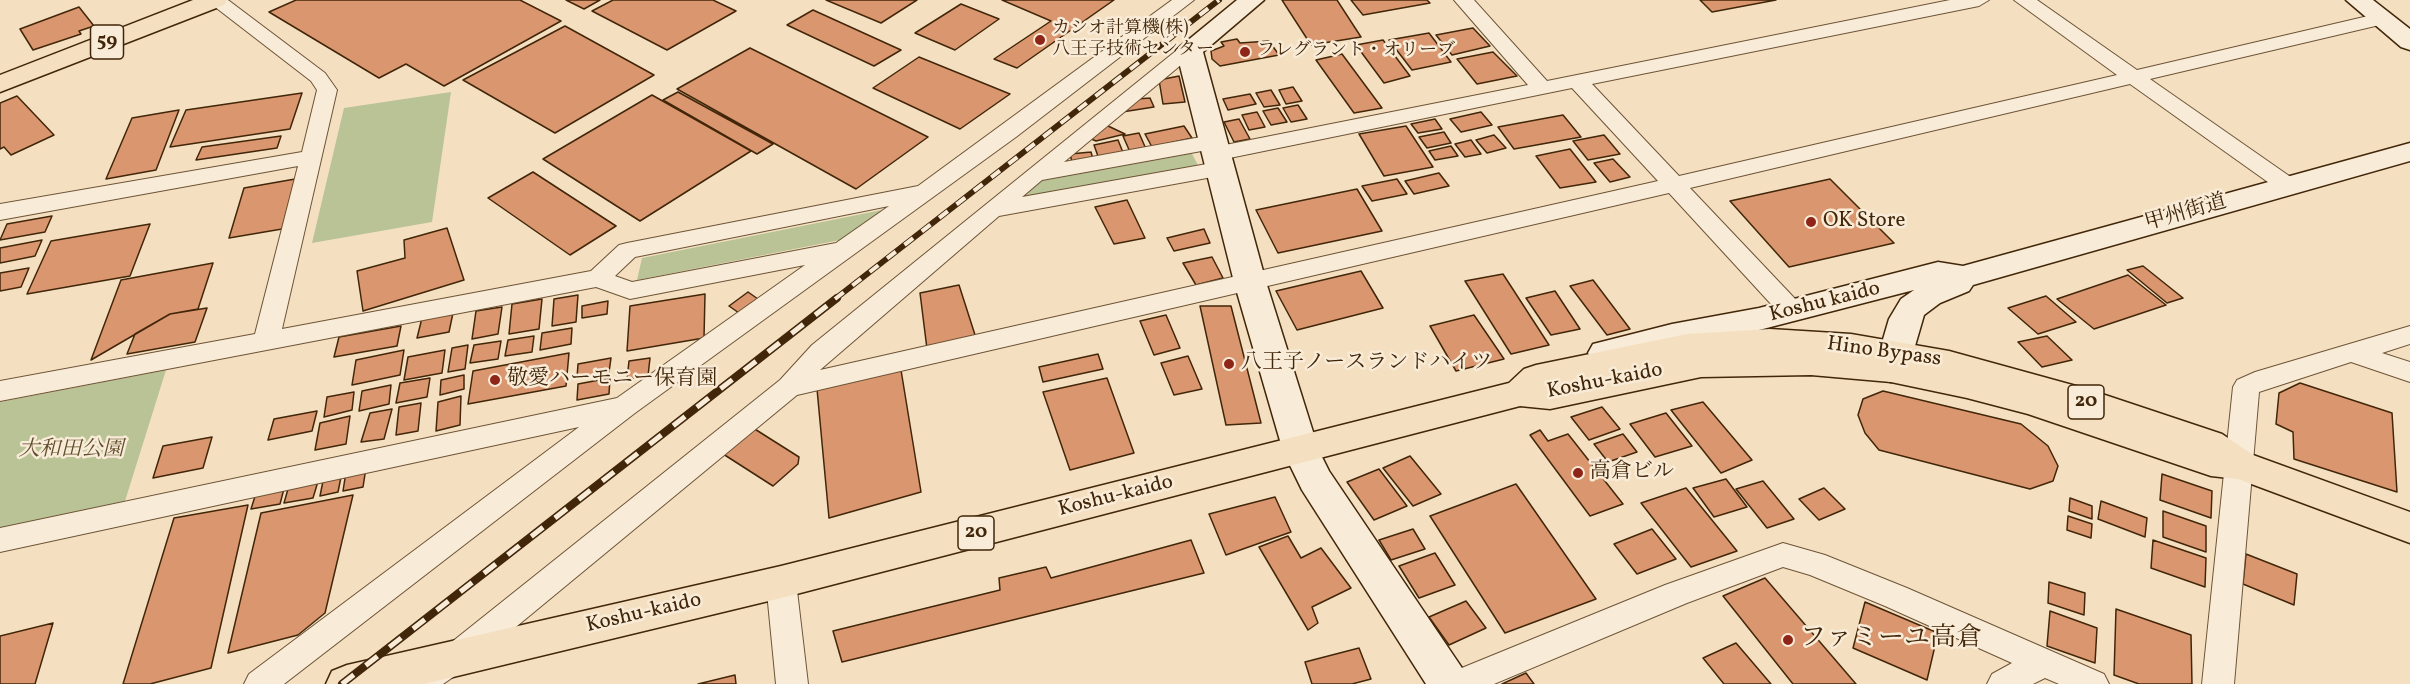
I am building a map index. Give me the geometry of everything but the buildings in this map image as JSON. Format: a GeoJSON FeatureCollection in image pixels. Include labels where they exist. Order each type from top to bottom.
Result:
{"type":"FeatureCollection","features":[{"type":"Feature","properties":{"kind":"main road","name":"59"},"geometry":{"type":"LineString","coordinates":[[0,84],[215,0]]}},
{"type":"Feature","properties":{"kind":"main road"},"geometry":{"type":"LineString","coordinates":[[1252,0],[1189,50],[1250,282],[1301,451],[1315,480],[1449,684]]}},
{"type":"Feature","properties":{"kind":"main road"},"geometry":{"type":"LineString","coordinates":[[2358,0],[2410,42]]}},
{"type":"Feature","properties":{"kind":"main road","name":"甲州街道"},"geometry":{"type":"LineString","coordinates":[[1963,277],[2410,152]]}},
{"type":"Feature","properties":{"kind":"main road","name":"Koshu kaido"},"geometry":{"type":"LineString","coordinates":[[1566,371],[1579,360],[1938,273],[1963,277],[1955,287],[1929,295],[1912,307],[1905,319],[1893,361]]}},
{"type":"Feature","properties":{"kind":"main road","name":"Hino Bypass"},"geometry":{"type":"LineString","coordinates":[[1520,393],[1536,378],[1687,346],[1737,341],[1807,343],[1893,361],[1957,365],[2075,398],[2209,444],[2240,465],[2410,528]]}},
{"type":"Feature","properties":{"kind":"main road","name":"Koshu-kaido"},"geometry":{"type":"LineString","coordinates":[[347,684],[434,669],[1301,451],[1520,393],[1550,396],[1701,365],[1893,361]]}},
{"type":"Feature","properties":{"kind":"street"},"geometry":{"type":"LineString","coordinates":[[215,0],[318,77],[327,90],[276,309],[265,342]]}},
{"type":"Feature","properties":{"kind":"street"},"geometry":{"type":"LineString","coordinates":[[260,684],[626,406],[846,250],[1184,0]]}},
{"type":"Feature","properties":{"kind":"street"},"geometry":{"type":"LineString","coordinates":[[1464,0],[1541,87]]}},
{"type":"Feature","properties":{"kind":"street"},"geometry":{"type":"LineString","coordinates":[[991,210],[1215,155],[1541,87],[1979,0]]}},
{"type":"Feature","properties":{"kind":"street"},"geometry":{"type":"LineString","coordinates":[[2024,0],[2287,185]]}},
{"type":"Feature","properties":{"kind":"street"},"geometry":{"type":"LineString","coordinates":[[789,387],[1672,185],[2381,19]]}},
{"type":"Feature","properties":{"kind":"street"},"geometry":{"type":"LineString","coordinates":[[434,669],[789,387],[821,352],[991,210],[1189,50]]}},
{"type":"Feature","properties":{"kind":"street"},"geometry":{"type":"LineString","coordinates":[[1576,80],[1791,310]]}},
{"type":"Feature","properties":{"kind":"street"},"geometry":{"type":"LineString","coordinates":[[1035,174],[1215,155]]}},
{"type":"Feature","properties":{"kind":"street"},"geometry":{"type":"LineString","coordinates":[[0,212],[310,157]]}},
{"type":"Feature","properties":{"kind":"street"},"geometry":{"type":"LineString","coordinates":[[0,391],[598,278],[627,251],[924,191]]}},
{"type":"Feature","properties":{"kind":"street"},"geometry":{"type":"LineString","coordinates":[[598,278],[630,291],[846,250]]}},
{"type":"Feature","properties":{"kind":"street"},"geometry":{"type":"LineString","coordinates":[[2217,684],[2246,387],[2410,335]]}},
{"type":"Feature","properties":{"kind":"street"},"geometry":{"type":"LineString","coordinates":[[2353,353],[2410,372]]}},
{"type":"Feature","properties":{"kind":"street"},"geometry":{"type":"LineString","coordinates":[[0,540],[626,406]]}},
{"type":"Feature","properties":{"kind":"street"},"geometry":{"type":"LineString","coordinates":[[1458,684],[1676,594],[1783,555],[1815,564],[1886,593],[2093,684]]}},
{"type":"Feature","properties":{"kind":"street"},"geometry":{"type":"LineString","coordinates":[[781,582],[792,684]]}},
{"type":"Feature","properties":{"kind":"street"},"geometry":{"type":"LineString","coordinates":[[2003,684],[2042,663]]}},
{"type":"Feature","properties":{"kind":"green space"},"geometry":{"type":"Polygon","coordinates":[[[451,92],[432,222],[312,243],[344,108],[451,92]]]}},
{"type":"Feature","properties":{"kind":"green space"},"geometry":{"type":"Polygon","coordinates":[[[1190,150],[1200,169],[1012,203],[1044,176],[1190,150]]]}},
{"type":"Feature","properties":{"kind":"green space"},"geometry":{"type":"Polygon","coordinates":[[[887,209],[845,239],[637,280],[642,258],[887,209]]]}},
{"type":"Feature","properties":{"kind":"green space","name":"大和田公園"},"geometry":{"type":"Polygon","coordinates":[[[166,370],[125,501],[0,528],[0,402],[166,370]]]}},
{"type":"Feature","properties":{"kind":"railway"},"geometry":{"type":"LineString","coordinates":[[835,299],[1219,0]]}},
{"type":"Feature","properties":{"kind":"railway"},"geometry":{"type":"LineString","coordinates":[[342,684],[837,298]]}},
{"type":"Feature","properties":{"kind":"place","name":"カシオ計算機(株) 八王子技術センター"},"geometry":{"type":"Point","coordinates":[1040,40]}},
{"type":"Feature","properties":{"kind":"place","name":"フレグラント・オリーブ"},"geometry":{"type":"Point","coordinates":[1245,52]}},
{"type":"Feature","properties":{"kind":"place","name":"OK Store"},"geometry":{"type":"Point","coordinates":[1811,222]}},
{"type":"Feature","properties":{"kind":"place","name":"八王子ノースランドハイツ"},"geometry":{"type":"Point","coordinates":[1229,364]}},
{"type":"Feature","properties":{"kind":"place","name":"敬愛ハーモニー保育園"},"geometry":{"type":"Point","coordinates":[495,380]}},
{"type":"Feature","properties":{"kind":"place","name":"高倉ビル"},"geometry":{"type":"Point","coordinates":[1578,473]}},
{"type":"Feature","properties":{"kind":"place","name":"ファミーユ高倉"},"geometry":{"type":"Point","coordinates":[1788,640]}}]}
